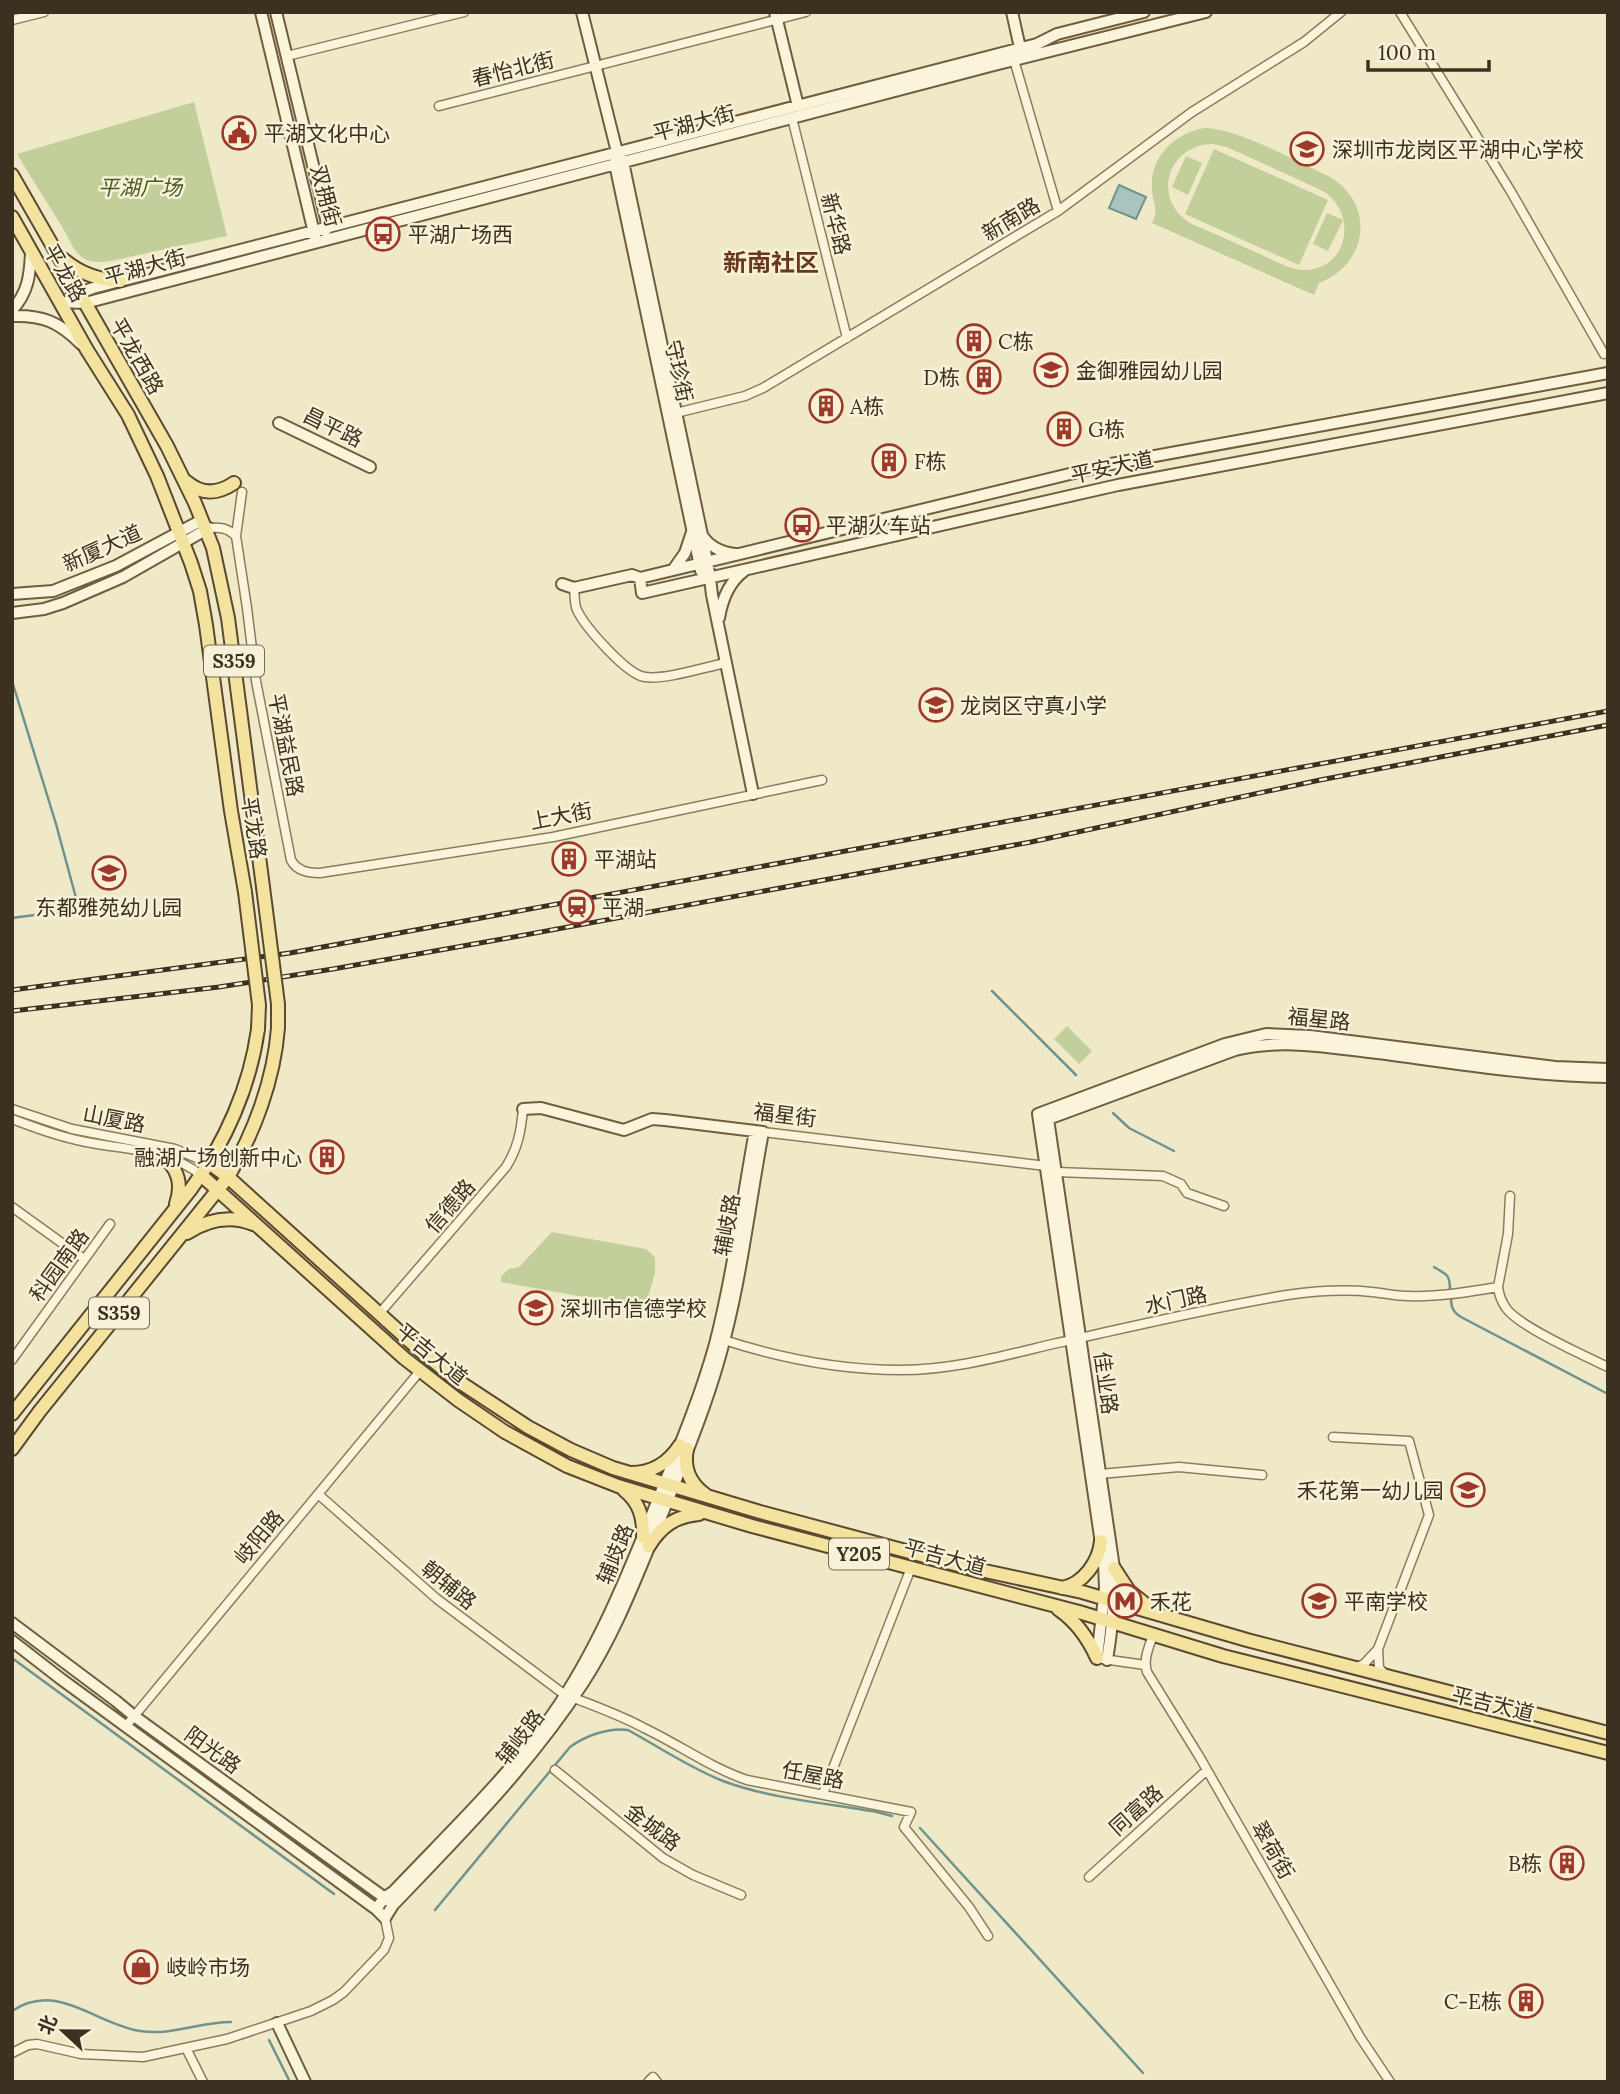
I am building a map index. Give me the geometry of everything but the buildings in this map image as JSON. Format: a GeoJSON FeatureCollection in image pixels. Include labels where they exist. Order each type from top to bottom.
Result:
{"type":"FeatureCollection","features":[{"type":"Feature","properties":{"kind":"main road","name":"平龙西路"},"geometry":{"type":"LineString","coordinates":[[12,175],[167,446]]}},
{"type":"Feature","properties":{"kind":"main road","name":"平龙路"},"geometry":{"type":"LineString","coordinates":[[12,217],[87,351],[128,415],[182,538],[202,602],[259,1004],[258,1029],[244,1089],[209,1163],[173,1212],[15,1406]]}},
{"type":"Feature","properties":{"kind":"main road"},"geometry":{"type":"LineString","coordinates":[[55,251],[64,261],[86,274],[120,281]]}},
{"type":"Feature","properties":{"kind":"main road","name":"平龙路"},"geometry":{"type":"LineString","coordinates":[[12,1449],[228,1177],[243,1150],[275,1056],[278,1004],[228,618],[206,526],[167,446]]}},
{"type":"Feature","properties":{"kind":"main road"},"geometry":{"type":"LineString","coordinates":[[184,478],[190,485],[207,492],[238,487]]}},
{"type":"Feature","properties":{"kind":"main road"},"geometry":{"type":"LineString","coordinates":[[161,1155],[178,1173],[180,1192],[173,1212]]}},
{"type":"Feature","properties":{"kind":"main road","name":"平吉大道"},"geometry":{"type":"LineString","coordinates":[[209,1163],[458,1381],[496,1407],[560,1444],[624,1472],[713,1499],[962,1566],[1109,1600],[1354,1668],[1608,1733]]}},
{"type":"Feature","properties":{"kind":"main road","name":"平吉大道"},"geometry":{"type":"LineString","coordinates":[[201,1175],[420,1371],[485,1419],[528,1446],[587,1475],[712,1515],[1107,1620],[1184,1644],[1608,1753]]}},
{"type":"Feature","properties":{"kind":"main road"},"geometry":{"type":"LineString","coordinates":[[179,1240],[200,1226],[221,1220],[238,1219],[261,1229]]}},
{"type":"Feature","properties":{"kind":"main road"},"geometry":{"type":"LineString","coordinates":[[624,1472],[638,1473],[652,1469],[683,1447],[691,1479],[699,1490],[713,1499]]}},
{"type":"Feature","properties":{"kind":"main road"},"geometry":{"type":"LineString","coordinates":[[618,1486],[631,1496],[639,1508],[646,1541],[674,1520],[693,1514],[712,1515]]}},
{"type":"Feature","properties":{"kind":"main road"},"geometry":{"type":"LineString","coordinates":[[1062,1588],[1074,1584],[1089,1570],[1099,1552],[1101,1541]]}},
{"type":"Feature","properties":{"kind":"main road"},"geometry":{"type":"LineString","coordinates":[[1114,1568],[1136,1598],[1166,1617]]}},
{"type":"Feature","properties":{"kind":"main road"},"geometry":{"type":"LineString","coordinates":[[1021,1597],[1026,1580]]}},
{"type":"Feature","properties":{"kind":"main road"},"geometry":{"type":"LineString","coordinates":[[1048,1604],[1074,1622],[1102,1659]]}},
{"type":"Feature","properties":{"kind":"main road"},"geometry":{"type":"LineString","coordinates":[[1184,1644],[1190,1624]]}},
{"type":"Feature","properties":{"kind":"street"},"geometry":{"type":"LineString","coordinates":[[15,17],[44,12]]}},
{"type":"Feature","properties":{"kind":"street","name":"双拥街"},"geometry":{"type":"LineString","coordinates":[[261,12],[315,236]]}},
{"type":"Feature","properties":{"kind":"street","name":"双拥街"},"geometry":{"type":"LineString","coordinates":[[276,12],[328,227]]}},
{"type":"Feature","properties":{"kind":"street"},"geometry":{"type":"LineString","coordinates":[[420,12],[423,23]]}},
{"type":"Feature","properties":{"kind":"street"},"geometry":{"type":"LineString","coordinates":[[287,56],[464,12]]}},
{"type":"Feature","properties":{"kind":"street","name":"守珍街"},"geometry":{"type":"LineString","coordinates":[[582,12],[676,413],[697,532]]}},
{"type":"Feature","properties":{"kind":"street","name":"春怡北街"},"geometry":{"type":"LineString","coordinates":[[439,106],[776,16],[806,12]]}},
{"type":"Feature","properties":{"kind":"street"},"geometry":{"type":"LineString","coordinates":[[1012,12],[1020,48],[1014,60],[1058,211]]}},
{"type":"Feature","properties":{"kind":"street","name":"平湖大街"},"geometry":{"type":"LineString","coordinates":[[60,302],[618,159],[798,106],[1037,44],[1057,34],[1144,12]]}},
{"type":"Feature","properties":{"kind":"street","name":"平湖大街"},"geometry":{"type":"LineString","coordinates":[[81,297],[120,281],[315,236],[328,227],[792,118],[1206,12]]}},
{"type":"Feature","properties":{"kind":"street","name":"新南路"},"geometry":{"type":"LineString","coordinates":[[676,413],[745,396],[763,388],[1058,211],[1192,112],[1304,42],[1341,12]]}},
{"type":"Feature","properties":{"kind":"street"},"geometry":{"type":"LineString","coordinates":[[1400,12],[1510,190],[1604,354]]}},
{"type":"Feature","properties":{"kind":"street"},"geometry":{"type":"LineString","coordinates":[[776,16],[798,106]]}},
{"type":"Feature","properties":{"kind":"street","name":"新华路"},"geometry":{"type":"LineString","coordinates":[[792,118],[847,338]]}},
{"type":"Feature","properties":{"kind":"street","name":"守珍街"},"geometry":{"type":"LineString","coordinates":[[618,159],[753,794]]}},
{"type":"Feature","properties":{"kind":"street"},"geometry":{"type":"LineString","coordinates":[[12,310],[22,298],[27,286],[31,253]]}},
{"type":"Feature","properties":{"kind":"street"},"geometry":{"type":"LineString","coordinates":[[12,316],[45,318],[71,334],[87,351]]}},
{"type":"Feature","properties":{"kind":"street","name":"平安大道"},"geometry":{"type":"LineString","coordinates":[[574,588],[632,576],[640,578],[1111,464],[1608,373]]}},
{"type":"Feature","properties":{"kind":"street","name":"平安大道"},"geometry":{"type":"LineString","coordinates":[[640,578],[642,593],[1118,485],[1608,393]]}},
{"type":"Feature","properties":{"kind":"street","name":"昌平路"},"geometry":{"type":"LineString","coordinates":[[279,423],[370,467]]}},
{"type":"Feature","properties":{"kind":"street"},"geometry":{"type":"LineString","coordinates":[[1225,443],[1229,463]]}},
{"type":"Feature","properties":{"kind":"street","name":"平湖益民路"},"geometry":{"type":"LineString","coordinates":[[238,487],[236,536],[256,681],[291,860],[293,865],[304,872]]}},
{"type":"Feature","properties":{"kind":"street"},"geometry":{"type":"LineString","coordinates":[[206,526],[228,529],[236,536]]}},
{"type":"Feature","properties":{"kind":"street","name":"新厦大道"},"geometry":{"type":"LineString","coordinates":[[12,594],[52,591],[206,526]]}},
{"type":"Feature","properties":{"kind":"street"},"geometry":{"type":"LineString","coordinates":[[673,570],[697,532],[716,548],[738,555]]}},
{"type":"Feature","properties":{"kind":"street","name":"新厦大道"},"geometry":{"type":"LineString","coordinates":[[12,613],[44,609],[63,603],[123,577],[182,538]]}},
{"type":"Feature","properties":{"kind":"street"},"geometry":{"type":"LineString","coordinates":[[718,624],[725,594],[746,570]]}},
{"type":"Feature","properties":{"kind":"street"},"geometry":{"type":"LineString","coordinates":[[562,584],[574,588],[576,609],[610,653],[636,674],[646,677],[662,676],[726,663]]}},
{"type":"Feature","properties":{"kind":"street","name":"上大街"},"geometry":{"type":"LineString","coordinates":[[304,872],[320,873],[553,837],[822,780]]}},
{"type":"Feature","properties":{"kind":"street","name":"福星路"},"geometry":{"type":"LineString","coordinates":[[1043,1117],[1225,1044],[1266,1034],[1310,1036],[1555,1067],[1608,1069]]}},
{"type":"Feature","properties":{"kind":"street","name":"福星路"},"geometry":{"type":"LineString","coordinates":[[1043,1117],[1235,1050],[1263,1045],[1307,1045],[1548,1074],[1608,1077]]}},
{"type":"Feature","properties":{"kind":"street","name":"福星街"},"geometry":{"type":"LineString","coordinates":[[523,1109],[541,1108],[624,1130],[652,1119],[1046,1166]]}},
{"type":"Feature","properties":{"kind":"street","name":"山厦路"},"geometry":{"type":"LineString","coordinates":[[12,1109],[88,1133],[175,1149],[209,1163]]}},
{"type":"Feature","properties":{"kind":"street","name":"信德路"},"geometry":{"type":"LineString","coordinates":[[379,1314],[506,1167],[520,1136],[523,1109]]}},
{"type":"Feature","properties":{"kind":"street","name":"佳业路"},"geometry":{"type":"LineString","coordinates":[[1043,1117],[1046,1166],[1114,1568],[1102,1659]]}},
{"type":"Feature","properties":{"kind":"street","name":"佳业路"},"geometry":{"type":"LineString","coordinates":[[1043,1117],[1057,1172],[1109,1600]]}},
{"type":"Feature","properties":{"kind":"street","name":"山厦路"},"geometry":{"type":"LineString","coordinates":[[12,1119],[74,1139],[161,1155],[201,1175]]}},
{"type":"Feature","properties":{"kind":"street"},"geometry":{"type":"LineString","coordinates":[[683,1447],[715,1341],[759,1131]]}},
{"type":"Feature","properties":{"kind":"street","name":"辅岐路"},"geometry":{"type":"LineString","coordinates":[[662,1500],[708,1395],[724,1340],[759,1131]]}},
{"type":"Feature","properties":{"kind":"street"},"geometry":{"type":"LineString","coordinates":[[1057,1172],[1163,1176],[1181,1184],[1188,1193],[1224,1206]]}},
{"type":"Feature","properties":{"kind":"street"},"geometry":{"type":"LineString","coordinates":[[1510,1196],[1508,1234],[1498,1287],[1505,1307],[1520,1321],[1608,1367]]}},
{"type":"Feature","properties":{"kind":"street"},"geometry":{"type":"LineString","coordinates":[[12,1207],[84,1259]]}},
{"type":"Feature","properties":{"kind":"street","name":"科园南路"},"geometry":{"type":"LineString","coordinates":[[12,1360],[110,1224]]}},
{"type":"Feature","properties":{"kind":"street","name":"水门路"},"geometry":{"type":"LineString","coordinates":[[724,1340],[767,1354],[811,1363],[849,1368],[929,1369],[991,1359],[1289,1295],[1348,1291],[1407,1296],[1498,1287]]}},
{"type":"Feature","properties":{"kind":"street","name":"岐阳路"},"geometry":{"type":"LineString","coordinates":[[126,1726],[420,1371]]}},
{"type":"Feature","properties":{"kind":"street"},"geometry":{"type":"LineString","coordinates":[[1333,1437],[1409,1441],[1429,1516],[1378,1649],[1364,1664],[1354,1668]]}},
{"type":"Feature","properties":{"kind":"street"},"geometry":{"type":"LineString","coordinates":[[1100,1474],[1179,1467],[1262,1475]]}},
{"type":"Feature","properties":{"kind":"street","name":"朝辅路"},"geometry":{"type":"LineString","coordinates":[[318,1494],[438,1599],[569,1696]]}},
{"type":"Feature","properties":{"kind":"street","name":"辅歧路"},"geometry":{"type":"LineString","coordinates":[[376,1909],[389,1901],[393,1892],[494,1785],[569,1696],[646,1541],[662,1500]]}},
{"type":"Feature","properties":{"kind":"street"},"geometry":{"type":"LineString","coordinates":[[822,1794],[911,1568]]}},
{"type":"Feature","properties":{"kind":"street","name":"阳光路"},"geometry":{"type":"LineString","coordinates":[[12,1623],[134,1716],[389,1901]]}},
{"type":"Feature","properties":{"kind":"street"},"geometry":{"type":"LineString","coordinates":[[1102,1659],[1145,1665],[1153,1634]]}},
{"type":"Feature","properties":{"kind":"street","name":"阳光路"},"geometry":{"type":"LineString","coordinates":[[12,1641],[376,1909]]}},
{"type":"Feature","properties":{"kind":"street"},"geometry":{"type":"LineString","coordinates":[[1378,1649],[1379,1668],[1386,1676]]}},
{"type":"Feature","properties":{"kind":"street","name":"翠荷街"},"geometry":{"type":"LineString","coordinates":[[1145,1665],[1360,2037],[1390,2081]]}},
{"type":"Feature","properties":{"kind":"street","name":"任屋路"},"geometry":{"type":"LineString","coordinates":[[569,1696],[645,1728],[727,1773],[747,1780],[911,1812],[904,1827],[969,1907],[988,1936]]}},
{"type":"Feature","properties":{"kind":"street","name":"金城路"},"geometry":{"type":"LineString","coordinates":[[555,1770],[670,1862],[741,1895]]}},
{"type":"Feature","properties":{"kind":"street","name":"同富路"},"geometry":{"type":"LineString","coordinates":[[1088,1877],[1207,1770]]}},
{"type":"Feature","properties":{"kind":"street"},"geometry":{"type":"LineString","coordinates":[[12,2053],[28,2045],[37,2044],[80,2054],[134,2057],[227,2039],[323,2005],[353,1984],[388,1945],[385,1917],[389,1901]]}},
{"type":"Feature","properties":{"kind":"street"},"geometry":{"type":"LineString","coordinates":[[376,1909],[385,1917]]}},
{"type":"Feature","properties":{"kind":"street"},"geometry":{"type":"LineString","coordinates":[[277,2022],[305,2082]]}},
{"type":"Feature","properties":{"kind":"street"},"geometry":{"type":"LineString","coordinates":[[186,2048],[203,2082]]}},
{"type":"Feature","properties":{"kind":"green space","name":"平湖广场"},"geometry":{"type":"Polygon","coordinates":[[[194,102],[227,236],[107,261],[95,262],[83,258],[74,249],[17,154],[194,102]]]}},
{"type":"Feature","properties":{"kind":"green space"},"geometry":{"type":"Polygon","coordinates":[[[1217,129],[1266,146],[1328,176],[1343,187],[1354,201],[1360,232],[1356,248],[1348,262],[1336,274],[1319,283],[1314,295],[1152,223],[1156,211],[1152,191],[1154,168],[1165,149],[1193,131],[1217,129]],[[1213,144],[1197,147],[1184,154],[1175,164],[1168,189],[1171,202],[1179,214],[1192,224],[1292,268],[1319,268],[1331,261],[1344,238],[1341,212],[1333,200],[1321,190],[1227,147],[1213,144]]]}},
{"type":"Feature","properties":{"kind":"green space"},"geometry":{"type":"Polygon","coordinates":[[[1214,149],[1328,200],[1299,265],[1185,214],[1214,149]]]}},
{"type":"Feature","properties":{"kind":"green space"},"geometry":{"type":"Polygon","coordinates":[[[1186,156],[1202,163],[1188,195],[1172,187],[1186,156]]]}},
{"type":"Feature","properties":{"kind":"green space"},"geometry":{"type":"Polygon","coordinates":[[[1327,213],[1343,220],[1328,251],[1313,244],[1327,213]]]}},
{"type":"Feature","properties":{"kind":"green space"},"geometry":{"type":"Polygon","coordinates":[[[1067,1026],[1092,1051],[1079,1064],[1054,1039],[1067,1026]]]}},
{"type":"Feature","properties":{"kind":"green space"},"geometry":{"type":"Polygon","coordinates":[[[552,1232],[646,1249],[655,1257],[655,1273],[645,1308],[501,1282],[501,1276],[509,1269],[519,1267],[552,1232]]]}},
{"type":"Feature","properties":{"kind":"water"},"geometry":{"type":"Polygon","coordinates":[[[1119,185],[1146,197],[1136,219],[1109,208],[1119,185]]]}},
{"type":"Feature","properties":{"kind":"waterway"},"geometry":{"type":"LineString","coordinates":[[12,681],[79,909],[12,918]]}},
{"type":"Feature","properties":{"kind":"waterway"},"geometry":{"type":"LineString","coordinates":[[992,991],[1076,1075]]}},
{"type":"Feature","properties":{"kind":"waterway"},"geometry":{"type":"LineString","coordinates":[[1113,1113],[1129,1128],[1174,1151]]}},
{"type":"Feature","properties":{"kind":"waterway"},"geometry":{"type":"LineString","coordinates":[[1434,1267],[1447,1276],[1450,1291]]}},
{"type":"Feature","properties":{"kind":"waterway"},"geometry":{"type":"LineString","coordinates":[[1451,1298],[1453,1309],[1461,1317],[1608,1394]]}},
{"type":"Feature","properties":{"kind":"waterway"},"geometry":{"type":"LineString","coordinates":[[12,1658],[334,1894]]}},
{"type":"Feature","properties":{"kind":"waterway"},"geometry":{"type":"LineString","coordinates":[[435,1910],[570,1747],[605,1731],[628,1730],[699,1770],[741,1787],[892,1816]]}},
{"type":"Feature","properties":{"kind":"waterway"},"geometry":{"type":"LineString","coordinates":[[920,1828],[1143,2073]]}},
{"type":"Feature","properties":{"kind":"waterway"},"geometry":{"type":"LineString","coordinates":[[12,2011],[29,2003],[45,2000],[60,2002],[123,2027],[152,2032],[231,2022]]}},
{"type":"Feature","properties":{"kind":"waterway"},"geometry":{"type":"LineString","coordinates":[[269,2040],[290,2082]]}},
{"type":"Feature","properties":{"kind":"railway"},"geometry":{"type":"LineString","coordinates":[[12,990],[290,953],[1608,711]]}},
{"type":"Feature","properties":{"kind":"railway"},"geometry":{"type":"LineString","coordinates":[[12,1011],[219,987],[508,938],[1031,842],[1320,780],[1608,725]]}},
{"type":"Feature","properties":{"kind":"place","name":"平湖文化中心"},"geometry":{"type":"Point","coordinates":[239,133]}},
{"type":"Feature","properties":{"kind":"place","name":"深圳市龙岗区平湖中心学校"},"geometry":{"type":"Point","coordinates":[1307,149]}},
{"type":"Feature","properties":{"kind":"place","name":"平湖广场西"},"geometry":{"type":"Point","coordinates":[383,234]}},
{"type":"Feature","properties":{"kind":"place","name":"C栋"},"geometry":{"type":"Point","coordinates":[974,341]}},
{"type":"Feature","properties":{"kind":"place","name":"金御雅园幼儿园"},"geometry":{"type":"Point","coordinates":[1051,370]}},
{"type":"Feature","properties":{"kind":"place","name":"D栋"},"geometry":{"type":"Point","coordinates":[984,377]}},
{"type":"Feature","properties":{"kind":"place","name":"A栋"},"geometry":{"type":"Point","coordinates":[826,406]}},
{"type":"Feature","properties":{"kind":"place","name":"G栋"},"geometry":{"type":"Point","coordinates":[1064,429]}},
{"type":"Feature","properties":{"kind":"place","name":"F栋"},"geometry":{"type":"Point","coordinates":[889,461]}},
{"type":"Feature","properties":{"kind":"place","name":"平湖火车站"},"geometry":{"type":"Point","coordinates":[802,525]}},
{"type":"Feature","properties":{"kind":"place","name":"龙岗区守真小学"},"geometry":{"type":"Point","coordinates":[936,705]}},
{"type":"Feature","properties":{"kind":"place","name":"平湖站"},"geometry":{"type":"Point","coordinates":[569,859]}},
{"type":"Feature","properties":{"kind":"place","name":"东都雅苑幼儿园"},"geometry":{"type":"Point","coordinates":[109,873]}},
{"type":"Feature","properties":{"kind":"place","name":"平湖"},"geometry":{"type":"Point","coordinates":[577,907]}},
{"type":"Feature","properties":{"kind":"place","name":"融湖广场创新中心"},"geometry":{"type":"Point","coordinates":[327,1157]}},
{"type":"Feature","properties":{"kind":"place","name":"深圳市信德学校"},"geometry":{"type":"Point","coordinates":[536,1308]}},
{"type":"Feature","properties":{"kind":"place","name":"禾花第一幼儿园"},"geometry":{"type":"Point","coordinates":[1468,1490]}},
{"type":"Feature","properties":{"kind":"place","name":"禾花"},"geometry":{"type":"Point","coordinates":[1125,1601]}},
{"type":"Feature","properties":{"kind":"place","name":"平南学校"},"geometry":{"type":"Point","coordinates":[1319,1601]}},
{"type":"Feature","properties":{"kind":"place","name":"B栋"},"geometry":{"type":"Point","coordinates":[1567,1863]}},
{"type":"Feature","properties":{"kind":"place","name":"岐岭市场"},"geometry":{"type":"Point","coordinates":[141,1967]}},
{"type":"Feature","properties":{"kind":"place","name":"C-E栋"},"geometry":{"type":"Point","coordinates":[1526,2001]}},
{"type":"Feature","properties":{"kind":"district","name":"新南社区"},"geometry":{"type":"Point","coordinates":[771,262]}}]}
